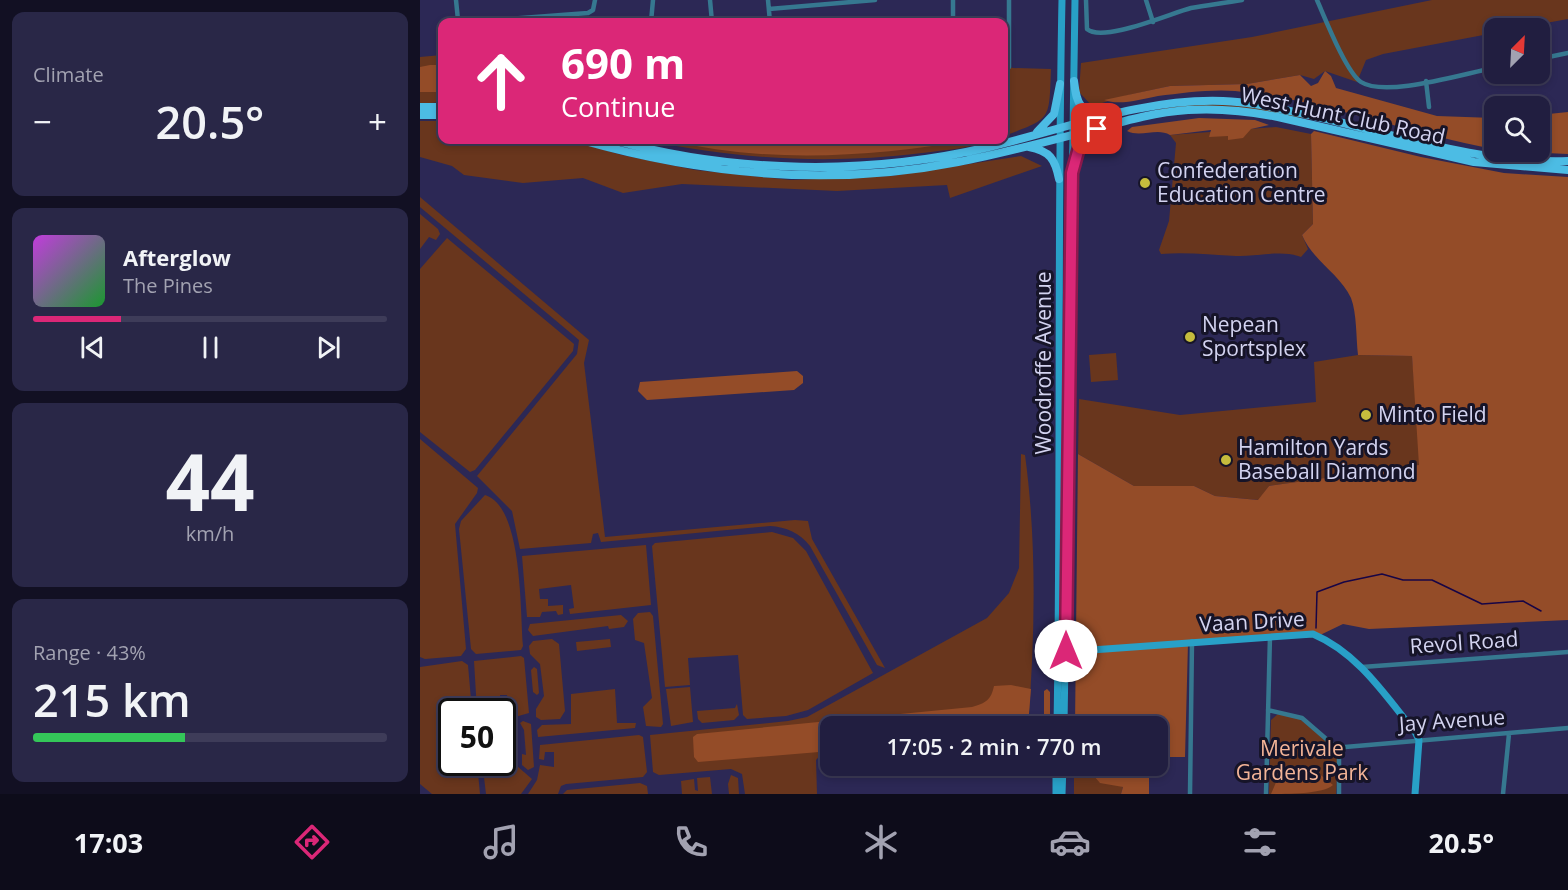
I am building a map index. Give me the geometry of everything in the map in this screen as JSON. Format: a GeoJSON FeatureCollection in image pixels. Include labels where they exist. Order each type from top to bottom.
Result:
{"type":"FeatureCollection","features":[{"type":"Feature","properties":{"kind":"main road","name":"Woodroffe Avenue"},"geometry":{"type":"LineString","coordinates":[[1062,0],[1059,179],[1064,716]]}},
{"type":"Feature","properties":{"kind":"main road","name":"Woodroffe Avenue"},"geometry":{"type":"LineString","coordinates":[[1058,716],[1062,652],[1076,0]]}},
{"type":"Feature","properties":{"kind":"main road"},"geometry":{"type":"LineString","coordinates":[[1074,81],[1077,101],[1082,107],[1107,116]]}},
{"type":"Feature","properties":{"kind":"main road"},"geometry":{"type":"LineString","coordinates":[[1034,135],[1052,118],[1060,84]]}},
{"type":"Feature","properties":{"kind":"main road","name":"West Hunt Club Road"},"geometry":{"type":"LineString","coordinates":[[1008,141],[1173,102],[1247,103],[1477,154],[1568,161]]}},
{"type":"Feature","properties":{"kind":"main road"},"geometry":{"type":"LineString","coordinates":[[420,107],[438,107]]}},
{"type":"Feature","properties":{"kind":"main road","name":"West Hunt Club Road"},"geometry":{"type":"LineString","coordinates":[[599,144],[692,165],[758,174],[807,175],[918,168],[1176,111],[1207,109],[1249,111],[1474,162],[1568,170]]}},
{"type":"Feature","properties":{"kind":"main road"},"geometry":{"type":"LineString","coordinates":[[420,115],[438,115]]}},
{"type":"Feature","properties":{"kind":"main road"},"geometry":{"type":"LineString","coordinates":[[1072,173],[1080,144],[1097,129]]}},
{"type":"Feature","properties":{"kind":"main road","name":"West Hunt Club Road"},"geometry":{"type":"LineString","coordinates":[[631,144],[741,164],[820,167],[865,165],[943,156],[995,144]]}},
{"type":"Feature","properties":{"kind":"main road"},"geometry":{"type":"LineString","coordinates":[[1025,146],[1041,149],[1051,156],[1059,179]]}},
{"type":"Feature","properties":{"kind":"main road"},"geometry":{"type":"LineString","coordinates":[[1060,274],[1070,274]]}},
{"type":"Feature","properties":{"kind":"main road","name":"Vaan Drive"},"geometry":{"type":"LineString","coordinates":[[1062,652],[1313,634],[1333,642],[1362,668],[1415,732],[1419,740]]}},
{"type":"Feature","properties":{"kind":"main road"},"geometry":{"type":"LineString","coordinates":[[1415,794],[1419,740]]}},
{"type":"Feature","properties":{"kind":"main road"},"geometry":{"type":"LineString","coordinates":[[1056,776],[1056,794]]}},
{"type":"Feature","properties":{"kind":"main road"},"geometry":{"type":"LineString","coordinates":[[1062,794],[1063,776]]}},
{"type":"Feature","properties":{"kind":"street"},"geometry":{"type":"LineString","coordinates":[[456,0],[458,18]]}},
{"type":"Feature","properties":{"kind":"street"},"geometry":{"type":"LineString","coordinates":[[519,18],[588,13],[593,10],[595,0]]}},
{"type":"Feature","properties":{"kind":"street"},"geometry":{"type":"LineString","coordinates":[[651,18],[653,0]]}},
{"type":"Feature","properties":{"kind":"street"},"geometry":{"type":"LineString","coordinates":[[710,0],[712,18]]}},
{"type":"Feature","properties":{"kind":"street"},"geometry":{"type":"LineString","coordinates":[[768,0],[770,18]]}},
{"type":"Feature","properties":{"kind":"street"},"geometry":{"type":"LineString","coordinates":[[769,9],[875,0]]}},
{"type":"Feature","properties":{"kind":"street"},"geometry":{"type":"LineString","coordinates":[[952,0],[953,18]]}},
{"type":"Feature","properties":{"kind":"street"},"geometry":{"type":"LineString","coordinates":[[1009,0],[1009,67]]}},
{"type":"Feature","properties":{"kind":"street"},"geometry":{"type":"LineString","coordinates":[[1086,0],[1086,23],[1091,32],[1153,22],[1188,9],[1242,0]]}},
{"type":"Feature","properties":{"kind":"street"},"geometry":{"type":"LineString","coordinates":[[1146,0],[1153,22]]}},
{"type":"Feature","properties":{"kind":"street"},"geometry":{"type":"LineString","coordinates":[[1317,0],[1353,73],[1362,82],[1388,88],[1484,70]]}},
{"type":"Feature","properties":{"kind":"street"},"geometry":{"type":"LineString","coordinates":[[1550,57],[1568,53]]}},
{"type":"Feature","properties":{"kind":"street"},"geometry":{"type":"LineString","coordinates":[[1426,81],[1429,107]]}},
{"type":"Feature","properties":{"kind":"street"},"geometry":{"type":"LineString","coordinates":[[1266,794],[1270,636]]}},
{"type":"Feature","properties":{"kind":"street"},"geometry":{"type":"LineString","coordinates":[[1190,794],[1192,641]]}},
{"type":"Feature","properties":{"kind":"street","name":"Revol Road"},"geometry":{"type":"LineString","coordinates":[[1362,668],[1568,652]]}},
{"type":"Feature","properties":{"kind":"street"},"geometry":{"type":"LineString","coordinates":[[1268,710],[1302,718],[1339,750],[1339,794]]}},
{"type":"Feature","properties":{"kind":"street","name":"Jay Avenue"},"geometry":{"type":"LineString","coordinates":[[1339,750],[1345,747],[1568,728]]}},
{"type":"Feature","properties":{"kind":"street"},"geometry":{"type":"LineString","coordinates":[[1503,794],[1509,734]]}},
{"type":"Feature","properties":{"kind":"green space"},"geometry":{"type":"Polygon","coordinates":[[[1432,0],[1568,0],[1568,19],[1550,22],[1550,18],[1484,18],[1484,35],[1383,54],[1366,60],[1357,82],[1325,71],[1314,79],[1300,75],[1247,84],[1170,86],[1092,106],[1079,92],[1081,63],[1252,37],[1432,0]]]}},
{"type":"Feature","properties":{"kind":"green space"},"geometry":{"type":"Polygon","coordinates":[[[438,55],[438,102],[420,104],[420,57],[438,55]]]}},
{"type":"Feature","properties":{"kind":"green space"},"geometry":{"type":"Polygon","coordinates":[[[1008,66],[1051,69],[1048,108],[1039,121],[1008,134],[1008,66]]]}},
{"type":"Feature","properties":{"kind":"green space"},"geometry":{"type":"Polygon","coordinates":[[[1199,103],[1256,107],[1315,120],[1271,113],[1155,110],[1199,103]]]}},
{"type":"Feature","properties":{"kind":"green space"},"geometry":{"type":"Polygon","coordinates":[[[420,121],[438,121],[438,144],[582,144],[622,155],[695,170],[791,180],[891,176],[1021,156],[1042,166],[950,198],[947,185],[837,191],[682,184],[623,193],[583,178],[523,183],[464,175],[452,166],[420,157],[420,121]]]}},
{"type":"Feature","properties":{"kind":"green space"},"geometry":{"type":"Polygon","coordinates":[[[1276,127],[1311,134],[1313,224],[1302,235],[1308,249],[1301,257],[1277,253],[1244,256],[1161,254],[1159,250],[1169,221],[1176,143],[1170,135],[1276,127]]]}},
{"type":"Feature","properties":{"kind":"green space"},"geometry":{"type":"Polygon","coordinates":[[[664,144],[982,144],[922,153],[851,159],[748,156],[664,144]]]}},
{"type":"Feature","properties":{"kind":"green space"},"geometry":{"type":"Polygon","coordinates":[[[420,197],[589,340],[584,363],[605,537],[795,520],[808,521],[812,539],[885,668],[877,665],[810,546],[797,534],[787,529],[770,526],[601,542],[598,533],[593,534],[591,543],[520,549],[512,511],[477,476],[577,354],[579,340],[420,207],[420,197]]]}},
{"type":"Feature","properties":{"kind":"green space"},"geometry":{"type":"Polygon","coordinates":[[[420,214],[438,229],[440,234],[436,240],[429,237],[420,249],[420,214]]]}},
{"type":"Feature","properties":{"kind":"green space"},"geometry":{"type":"Polygon","coordinates":[[[447,238],[574,344],[573,351],[475,470],[470,472],[420,432],[420,269],[447,238]]]}},
{"type":"Feature","properties":{"kind":"green space"},"geometry":{"type":"Polygon","coordinates":[[[1116,353],[1118,380],[1091,382],[1089,355],[1116,353]]]}},
{"type":"Feature","properties":{"kind":"green space"},"geometry":{"type":"Polygon","coordinates":[[[1358,355],[1412,356],[1420,449],[1419,466],[1269,486],[1259,500],[1215,496],[1194,486],[1134,486],[1078,454],[1079,399],[1180,415],[1316,402],[1314,362],[1358,355]]]}},
{"type":"Feature","properties":{"kind":"green space"},"geometry":{"type":"Polygon","coordinates":[[[420,439],[478,488],[477,493],[455,524],[466,649],[461,656],[425,659],[420,657],[420,439]]]}},
{"type":"Feature","properties":{"kind":"green space"},"geometry":{"type":"Polygon","coordinates":[[[1021,454],[1025,455],[1029,488],[1033,556],[1033,624],[1029,716],[820,716],[820,756],[816,760],[817,794],[745,794],[742,774],[731,769],[659,775],[653,772],[650,735],[788,721],[807,717],[987,618],[1009,593],[1019,568],[1021,454]]]}},
{"type":"Feature","properties":{"kind":"green space"},"geometry":{"type":"Polygon","coordinates":[[[485,495],[497,503],[507,518],[513,539],[520,586],[523,646],[521,650],[476,654],[471,649],[459,529],[461,521],[485,495]]]}},
{"type":"Feature","properties":{"kind":"green space"},"geometry":{"type":"Polygon","coordinates":[[[772,532],[793,538],[806,551],[873,673],[808,710],[786,716],[747,719],[743,715],[738,655],[688,658],[690,685],[665,687],[652,546],[655,543],[772,532]]]}},
{"type":"Feature","properties":{"kind":"green space"},"geometry":{"type":"Polygon","coordinates":[[[646,545],[651,605],[570,614],[569,609],[574,608],[571,585],[539,589],[540,599],[548,599],[548,606],[563,605],[563,614],[558,615],[556,611],[542,612],[540,617],[527,617],[522,556],[646,545]]]}},
{"type":"Feature","properties":{"kind":"green space"},"geometry":{"type":"Polygon","coordinates":[[[650,612],[653,616],[663,724],[661,727],[646,726],[643,707],[652,698],[644,643],[635,640],[633,619],[638,613],[650,612]]]}},
{"type":"Feature","properties":{"kind":"green space"},"geometry":{"type":"Polygon","coordinates":[[[621,615],[628,621],[624,627],[609,629],[608,626],[533,636],[528,630],[530,624],[621,615]]]}},
{"type":"Feature","properties":{"kind":"green space"},"geometry":{"type":"Polygon","coordinates":[[[552,639],[559,644],[565,711],[560,719],[541,720],[536,717],[536,709],[544,696],[540,664],[530,654],[529,646],[533,641],[552,639]]]}},
{"type":"Feature","properties":{"kind":"green space"},"geometry":{"type":"Polygon","coordinates":[[[610,639],[611,647],[577,651],[576,642],[610,639]]]}},
{"type":"Feature","properties":{"kind":"green space"},"geometry":{"type":"Polygon","coordinates":[[[521,656],[524,658],[529,713],[516,717],[516,698],[507,698],[507,695],[500,695],[500,698],[476,698],[474,661],[521,656]]]}},
{"type":"Feature","properties":{"kind":"green space"},"geometry":{"type":"Polygon","coordinates":[[[462,661],[468,665],[471,698],[438,698],[438,776],[478,776],[480,794],[432,794],[420,784],[420,667],[462,661]]]}},
{"type":"Feature","properties":{"kind":"green space"},"geometry":{"type":"Polygon","coordinates":[[[534,667],[537,669],[539,693],[537,695],[533,692],[531,670],[534,667]]]}},
{"type":"Feature","properties":{"kind":"green space"},"geometry":{"type":"Polygon","coordinates":[[[690,687],[693,722],[671,726],[666,689],[690,687]]]}},
{"type":"Feature","properties":{"kind":"green space"},"geometry":{"type":"Polygon","coordinates":[[[615,689],[617,723],[636,723],[635,728],[538,737],[537,730],[542,725],[571,724],[571,694],[615,689]]]}},
{"type":"Feature","properties":{"kind":"green space"},"geometry":{"type":"Polygon","coordinates":[[[737,704],[739,715],[734,720],[702,723],[698,719],[697,711],[735,708],[737,704]]]}},
{"type":"Feature","properties":{"kind":"green space","name":"Merivale Gardens Park"},"geometry":{"type":"Polygon","coordinates":[[[1278,714],[1298,718],[1327,739],[1338,756],[1336,794],[1269,794],[1271,720],[1278,714]]]}},
{"type":"Feature","properties":{"kind":"green space"},"geometry":{"type":"Polygon","coordinates":[[[523,721],[531,724],[534,767],[528,770],[522,765],[522,754],[526,755],[524,730],[520,723],[523,721]]]}},
{"type":"Feature","properties":{"kind":"green space"},"geometry":{"type":"Polygon","coordinates":[[[639,735],[643,737],[647,772],[643,777],[566,784],[561,786],[558,794],[528,794],[537,780],[540,765],[554,767],[554,752],[545,752],[544,760],[539,759],[540,745],[639,735]]]}},
{"type":"Feature","properties":{"kind":"green space"},"geometry":{"type":"Polygon","coordinates":[[[516,751],[517,766],[532,779],[521,794],[486,794],[484,776],[516,776],[516,751]]]}},
{"type":"Feature","properties":{"kind":"green space"},"geometry":{"type":"Polygon","coordinates":[[[731,775],[738,778],[739,794],[729,794],[728,784],[731,775]]]}},
{"type":"Feature","properties":{"kind":"green space"},"geometry":{"type":"Polygon","coordinates":[[[1074,776],[1102,776],[1123,787],[1121,794],[1074,794],[1074,776]]]}},
{"type":"Feature","properties":{"kind":"green space"},"geometry":{"type":"Polygon","coordinates":[[[710,777],[712,794],[682,794],[681,781],[694,779],[695,790],[698,791],[697,778],[710,777]]]}},
{"type":"Feature","properties":{"kind":"green space"},"geometry":{"type":"Polygon","coordinates":[[[640,783],[647,786],[648,794],[563,794],[567,790],[640,783]]]}},
{"type":"Feature","properties":{"kind":"shaded area"},"geometry":{"type":"Polygon","coordinates":[[[438,65],[438,92],[420,92],[420,67],[438,65]]]}},
{"type":"Feature","properties":{"kind":"shaded area"},"geometry":{"type":"Polygon","coordinates":[[[1325,71],[1331,76],[1336,88],[1437,116],[1484,118],[1484,147],[1268,95],[1216,91],[1158,96],[1124,102],[1104,100],[1170,86],[1247,84],[1300,75],[1311,86],[1318,83],[1325,71]]]}},
{"type":"Feature","properties":{"kind":"shaded area"},"geometry":{"type":"Polygon","coordinates":[[[1568,112],[1568,154],[1550,153],[1550,114],[1568,112]]]}},
{"type":"Feature","properties":{"kind":"shaded area"},"geometry":{"type":"Polygon","coordinates":[[[1199,118],[1255,120],[1269,125],[1251,129],[1243,138],[1228,140],[1228,136],[1209,137],[1211,130],[1170,135],[1160,132],[1132,133],[1127,131],[1132,127],[1199,118]]]}},
{"type":"Feature","properties":{"kind":"shaded area"},"geometry":{"type":"Polygon","coordinates":[[[1314,131],[1421,157],[1504,173],[1568,177],[1568,620],[1369,629],[1343,624],[1316,637],[1188,643],[1185,757],[1168,757],[1168,716],[1075,716],[1078,454],[1134,486],[1194,486],[1215,496],[1258,500],[1269,486],[1419,465],[1412,356],[1358,355],[1351,298],[1302,235],[1313,224],[1311,134],[1314,131]]]}},
{"type":"Feature","properties":{"kind":"shaded area"},"geometry":{"type":"Polygon","coordinates":[[[687,144],[780,146],[788,144],[946,144],[896,151],[820,155],[743,153],[687,144]]]}},
{"type":"Feature","properties":{"kind":"shaded area"},"geometry":{"type":"Polygon","coordinates":[[[797,371],[803,376],[803,383],[794,390],[647,400],[638,391],[640,382],[797,371]]]}},
{"type":"Feature","properties":{"kind":"shaded area"},"geometry":{"type":"Polygon","coordinates":[[[1011,685],[1031,689],[1029,716],[880,716],[972,707],[987,700],[994,686],[1011,685]]]}},
{"type":"Feature","properties":{"kind":"shaded area"},"geometry":{"type":"Polygon","coordinates":[[[1047,689],[1050,692],[1050,716],[1044,716],[1044,691],[1047,689]]]}},
{"type":"Feature","properties":{"kind":"shaded area"},"geometry":{"type":"Polygon","coordinates":[[[820,722],[820,752],[698,762],[694,757],[693,737],[697,734],[820,722]]]}},
{"type":"Feature","properties":{"kind":"shaded area"},"geometry":{"type":"Polygon","coordinates":[[[1297,772],[1317,772],[1333,785],[1313,792],[1271,794],[1277,780],[1297,772]]]}},
{"type":"Feature","properties":{"kind":"shaded area"},"geometry":{"type":"Polygon","coordinates":[[[1094,776],[1149,776],[1149,794],[1121,794],[1123,787],[1100,783],[1094,776]]]}},
{"type":"Feature","properties":{"kind":"waterway"},"geometry":{"type":"LineString","coordinates":[[1316,628],[1317,592],[1344,582],[1382,574],[1403,580],[1432,580],[1482,604],[1523,601],[1541,611]]}},
{"type":"Feature","properties":{"kind":"place","name":"Confederation Education Centre"},"geometry":{"type":"Point","coordinates":[1145,183]}},
{"type":"Feature","properties":{"kind":"place","name":"Nepean Sportsplex"},"geometry":{"type":"Point","coordinates":[1190,337]}},
{"type":"Feature","properties":{"kind":"place","name":"Minto Field"},"geometry":{"type":"Point","coordinates":[1366,415]}},
{"type":"Feature","properties":{"kind":"place","name":"Hamilton Yards Baseball Diamond"},"geometry":{"type":"Point","coordinates":[1226,460]}},
{"type":"Feature","properties":{"kind":"route"},"geometry":{"type":"LineString","coordinates":[[1066,651],[1072,173],[1080,144],[1097,129]]}}]}
